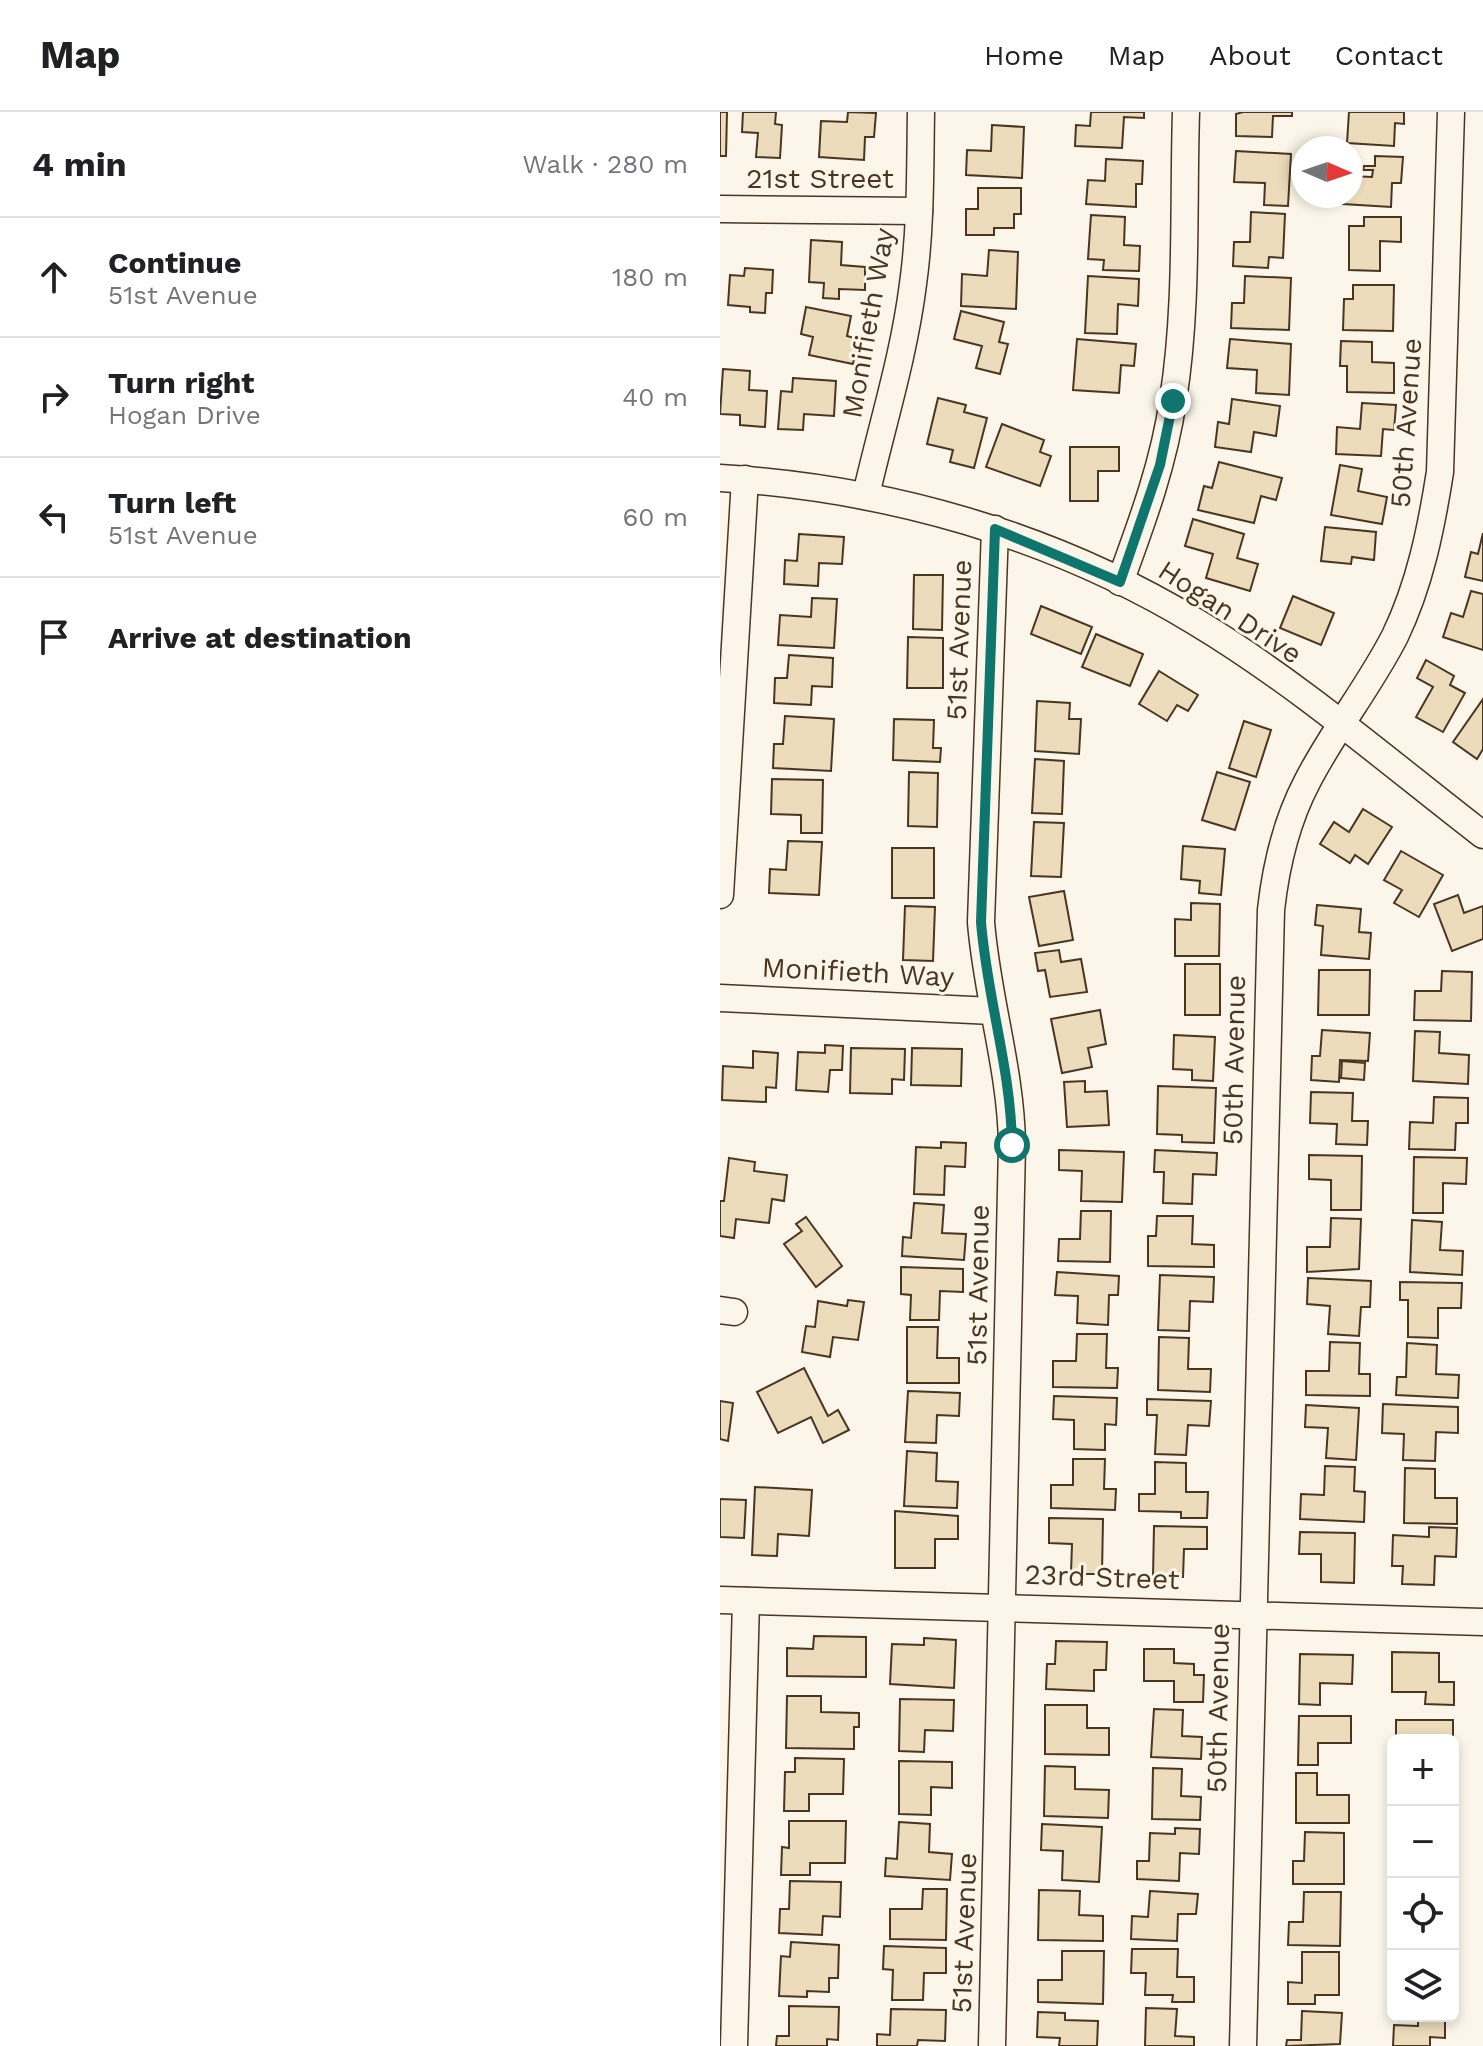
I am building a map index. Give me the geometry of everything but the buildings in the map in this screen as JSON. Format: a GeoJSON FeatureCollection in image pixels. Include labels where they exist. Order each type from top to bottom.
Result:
{"type":"FeatureCollection","features":[{"type":"Feature","properties":{"kind":"street","name":"Monifieth Way"},"geometry":{"type":"LineString","coordinates":[[866,495],[900,357],[913,284],[919,211],[921,112]]}},
{"type":"Feature","properties":{"kind":"street"},"geometry":{"type":"LineString","coordinates":[[1120,582],[1160,465],[1173,401],[1179,346],[1186,112]]}},
{"type":"Feature","properties":{"kind":"street","name":"50th Avenue"},"geometry":{"type":"LineString","coordinates":[[1243,2046],[1271,910],[1282,843],[1295,809],[1395,634],[1417,582],[1432,528],[1440,472],[1451,112]]}},
{"type":"Feature","properties":{"kind":"street","name":"21st Street"},"geometry":{"type":"LineString","coordinates":[[720,209],[919,211]]}},
{"type":"Feature","properties":{"kind":"street"},"geometry":{"type":"LineString","coordinates":[[720,895],[733,478]]}},
{"type":"Feature","properties":{"kind":"street","name":"Hogan Drive"},"geometry":{"type":"LineString","coordinates":[[733,478],[866,495],[995,529],[1120,582],[1198,623],[1341,725],[1483,835]]}},
{"type":"Feature","properties":{"kind":"street","name":"51st Avenue"},"geometry":{"type":"LineString","coordinates":[[992,2046],[1004,1607],[1012,1110],[1006,1061],[993,1011],[981,922],[995,529]]}},
{"type":"Feature","properties":{"kind":"street","name":"Monifieth Way"},"geometry":{"type":"LineString","coordinates":[[720,998],[993,1011]]}},
{"type":"Feature","properties":{"kind":"street"},"geometry":{"type":"LineString","coordinates":[[733,1600],[734,2046]]}},
{"type":"Feature","properties":{"kind":"street","name":"23rd Street"},"geometry":{"type":"LineString","coordinates":[[733,1600],[1483,1622]]}},
{"type":"Feature","properties":{"kind":"route"},"geometry":{"type":"LineString","coordinates":[[1012,1145],[1012,1110],[1006,1061],[985,973],[981,922],[995,529],[1061,554],[1120,582],[1160,465],[1173,401]]}}]}
